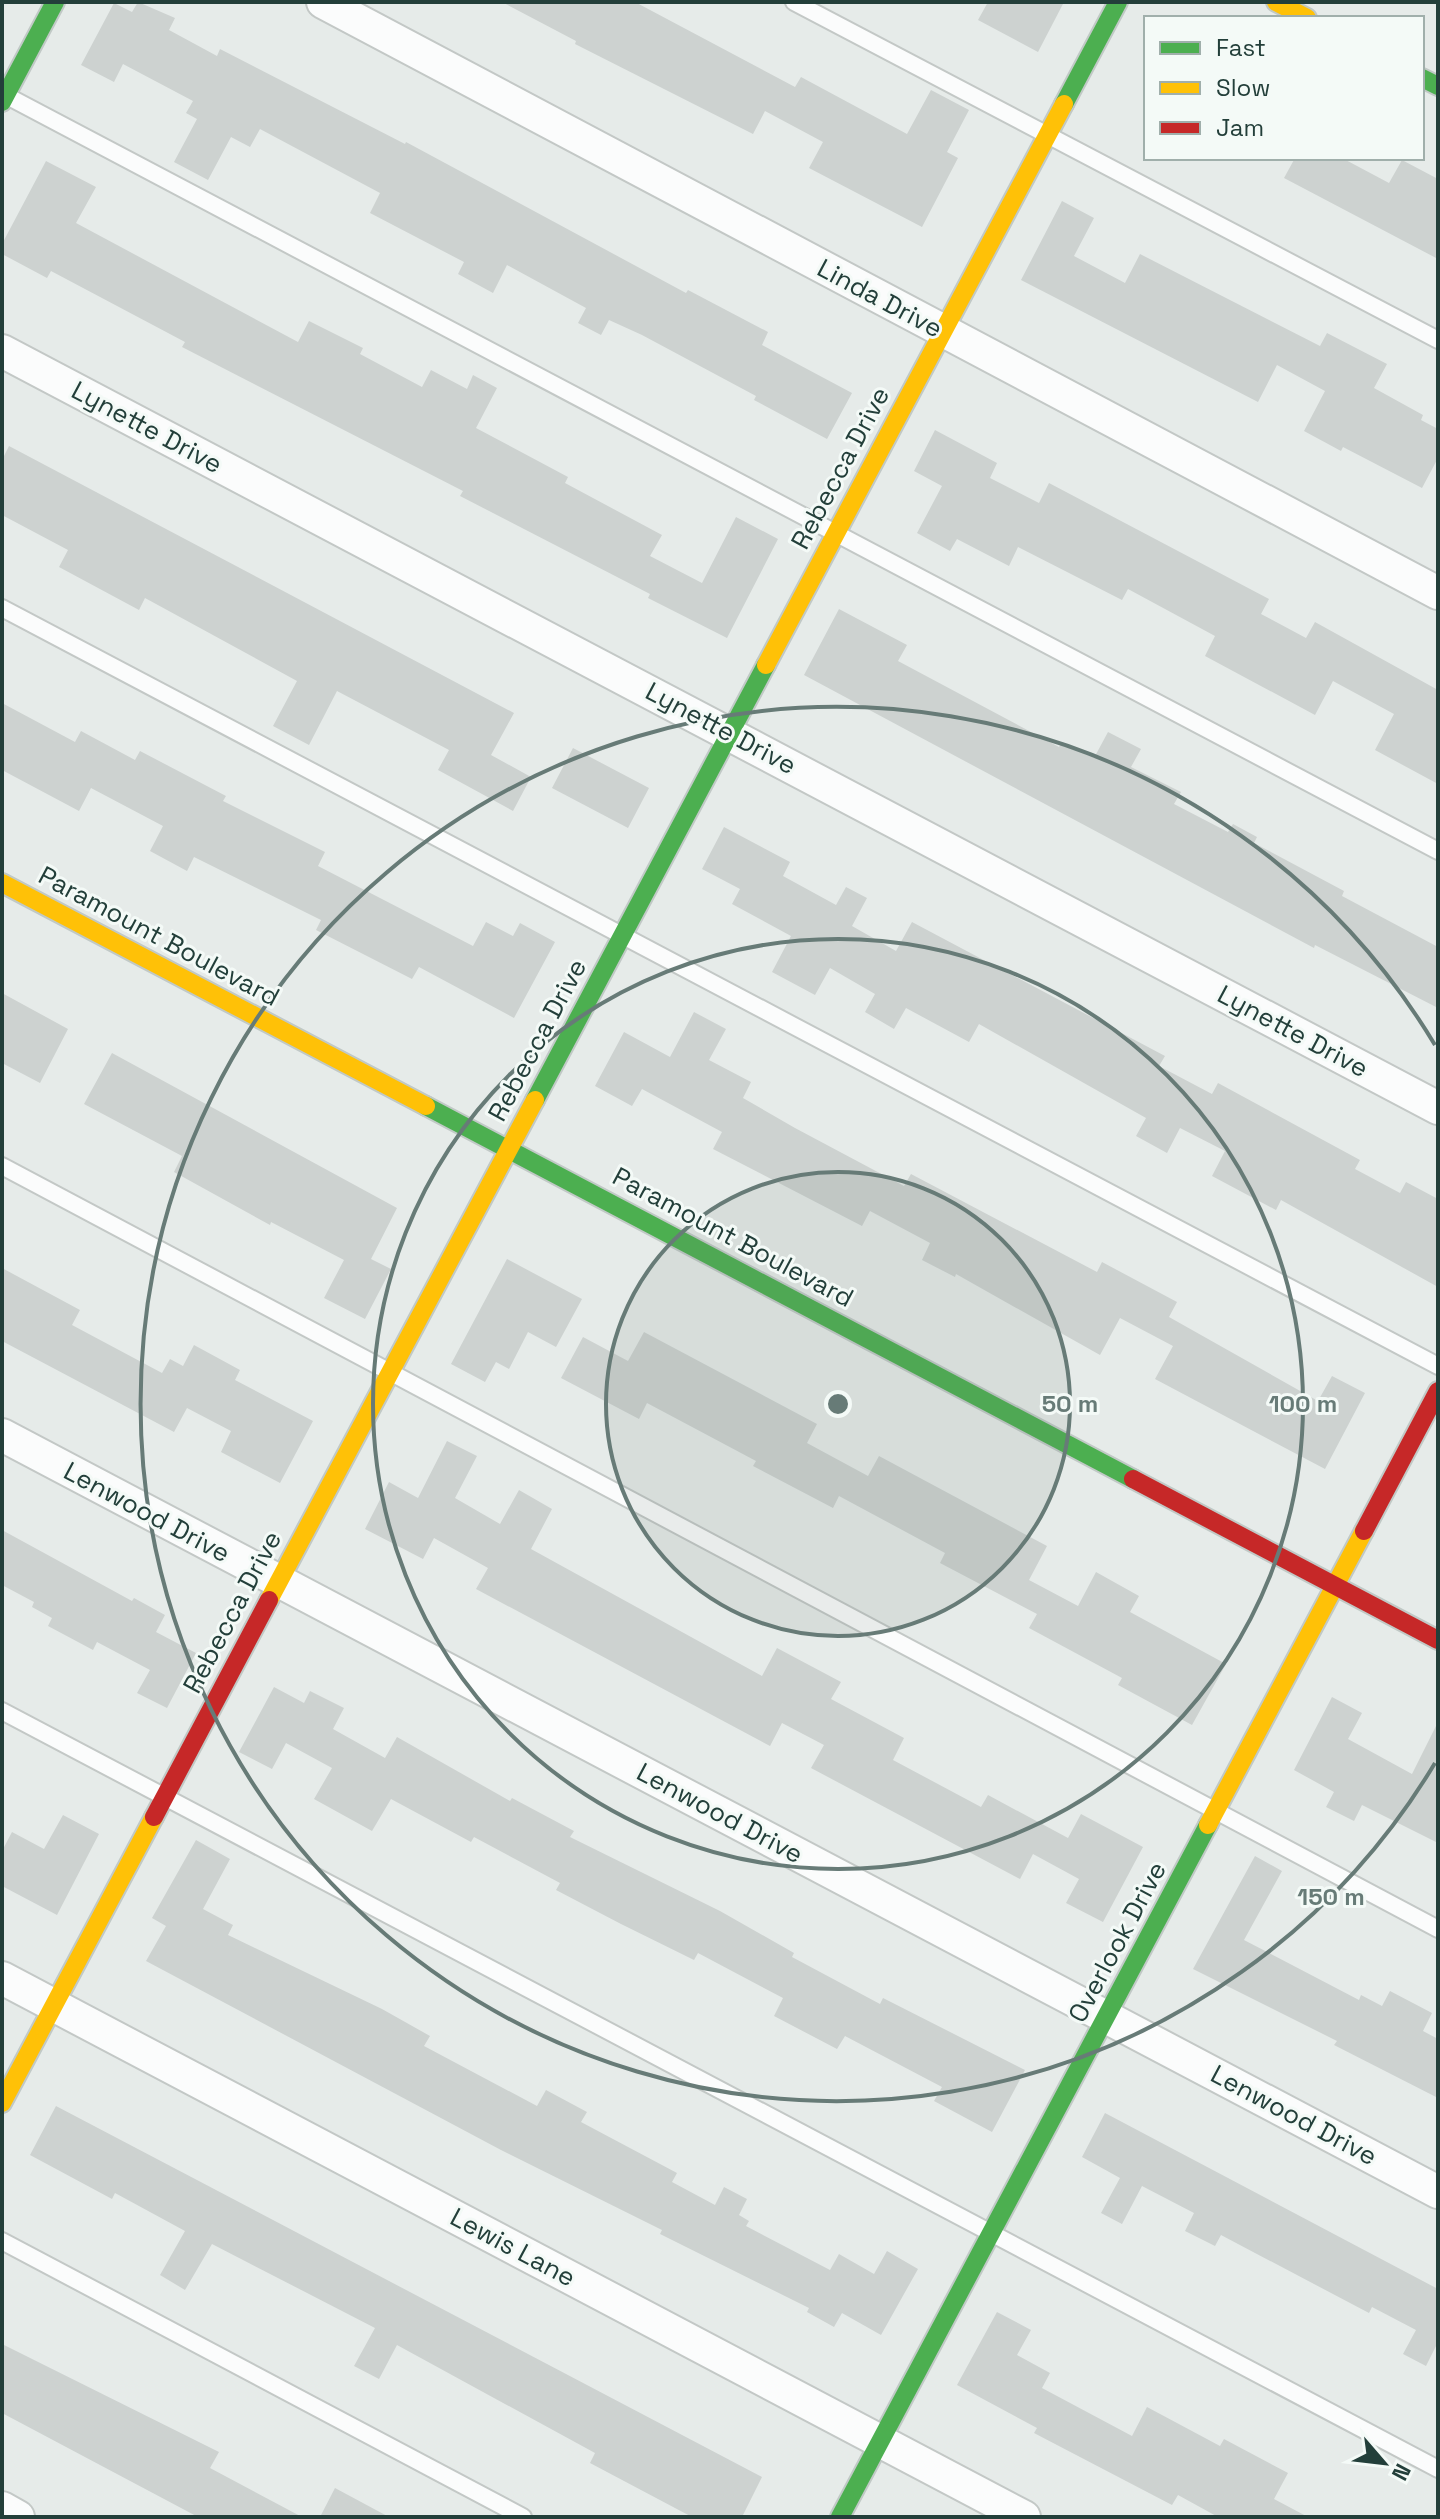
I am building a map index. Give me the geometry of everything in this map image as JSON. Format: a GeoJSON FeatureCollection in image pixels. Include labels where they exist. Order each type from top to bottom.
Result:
{"type":"FeatureCollection","features":[{"type":"Feature","properties":{"kind":"street"},"geometry":{"type":"LineString","coordinates":[[3,97],[55,2]]}},
{"type":"Feature","properties":{"kind":"street","name":"Linda Drive"},"geometry":{"type":"LineString","coordinates":[[323,2],[1438,593]]}},
{"type":"Feature","properties":{"kind":"street","name":"Rebecca Drive"},"geometry":{"type":"LineString","coordinates":[[2,2103],[1118,2]]}},
{"type":"Feature","properties":{"kind":"street"},"geometry":{"type":"LineString","coordinates":[[1276,2],[1303,16]]}},
{"type":"Feature","properties":{"kind":"street","name":"Lynette Drive"},"geometry":{"type":"LineString","coordinates":[[2,351],[1438,1108]]}},
{"type":"Feature","properties":{"kind":"street","name":"Paramount Boulevard"},"geometry":{"type":"LineString","coordinates":[[2,883],[1438,1640]]}},
{"type":"Feature","properties":{"kind":"street","name":"Overlook Drive"},"geometry":{"type":"LineString","coordinates":[[840,2517],[1438,1391]]}},
{"type":"Feature","properties":{"kind":"street","name":"Lenwood Drive"},"geometry":{"type":"LineString","coordinates":[[2,1435],[1438,2192]]}},
{"type":"Feature","properties":{"kind":"street","name":"Lewis Lane"},"geometry":{"type":"LineString","coordinates":[[2,1978],[1024,2517]]}},
{"type":"Feature","properties":{"kind":"street"},"geometry":{"type":"LineString","coordinates":[[2,2508],[18,2517]]}},
{"type":"Feature","properties":{"kind":"lane"},"geometry":{"type":"LineString","coordinates":[[794,2],[1438,340]]}},
{"type":"Feature","properties":{"kind":"lane"},"geometry":{"type":"LineString","coordinates":[[3,97],[1438,851]]}},
{"type":"Feature","properties":{"kind":"lane"},"geometry":{"type":"LineString","coordinates":[[2,608],[623,933],[1438,1366]]}},
{"type":"Feature","properties":{"kind":"lane"},"geometry":{"type":"LineString","coordinates":[[2,1166],[1438,1929]]}},
{"type":"Feature","properties":{"kind":"lane"},"geometry":{"type":"LineString","coordinates":[[2,1711],[1438,2469]]}},
{"type":"Feature","properties":{"kind":"lane"},"geometry":{"type":"LineString","coordinates":[[2,2241],[523,2517]]}},
{"type":"Feature","properties":{"kind":"building"},"geometry":{"type":"Polygon","coordinates":[[[138,2],[175,18],[169,30],[217,56],[220,49],[406,142],[686,293],[688,290],[768,332],[762,345],[852,393],[827,439],[754,400],[756,396],[642,335],[609,320],[601,335],[578,323],[586,308],[507,265],[493,293],[458,274],[464,262],[370,213],[380,193],[260,129],[250,147],[231,137],[208,180],[174,162],[197,119],[186,113],[193,101],[123,64],[114,82],[81,65],[114,3],[132,12],[138,2]]]}},
{"type":"Feature","properties":{"kind":"building"},"geometry":{"type":"Polygon","coordinates":[[[502,2],[635,2],[795,87],[801,77],[907,134],[931,90],[969,110],[947,152],[958,158],[922,227],[809,168],[823,142],[765,111],[753,134],[575,44],[576,41],[502,2]]]}},
{"type":"Feature","properties":{"kind":"building"},"geometry":{"type":"Polygon","coordinates":[[[988,2],[1064,2],[1038,52],[978,20],[988,2]]]}},
{"type":"Feature","properties":{"kind":"building"},"geometry":{"type":"Polygon","coordinates":[[[1294,160],[1346,160],[1389,183],[1402,160],[1438,179],[1438,259],[1284,178],[1294,160]]]}},
{"type":"Feature","properties":{"kind":"building"},"geometry":{"type":"Polygon","coordinates":[[[46,161],[96,187],[76,223],[298,342],[309,321],[363,348],[360,354],[422,387],[431,370],[467,389],[473,375],[497,388],[476,428],[568,477],[565,483],[662,535],[650,556],[702,583],[736,517],[778,539],[727,638],[648,598],[650,594],[460,496],[463,491],[182,347],[185,342],[51,271],[47,278],[2,254],[2,244],[46,161]]]}},
{"type":"Feature","properties":{"kind":"building"},"geometry":{"type":"Polygon","coordinates":[[[1062,201],[1094,218],[1074,256],[1125,283],[1140,254],[1320,346],[1327,333],[1387,364],[1374,388],[1423,415],[1421,420],[1438,429],[1438,458],[1422,488],[1343,447],[1341,451],[1304,431],[1325,391],[1277,365],[1258,402],[1021,280],[1062,201]]]}},
{"type":"Feature","properties":{"kind":"building"},"geometry":{"type":"Polygon","coordinates":[[[935,430],[997,463],[990,478],[1039,503],[1049,483],[1269,599],[1261,614],[1306,638],[1315,622],[1438,690],[1438,784],[1375,750],[1394,714],[1333,681],[1315,715],[1205,656],[1215,636],[1128,589],[1122,600],[1018,547],[1009,566],[957,539],[950,551],[917,533],[942,486],[914,471],[935,430]]]}},
{"type":"Feature","properties":{"kind":"building"},"geometry":{"type":"Polygon","coordinates":[[[9,446],[514,713],[491,755],[531,777],[513,811],[438,770],[449,750],[337,691],[309,745],[273,726],[297,681],[145,598],[139,610],[59,567],[68,550],[2,515],[2,460],[9,446]]]}},
{"type":"Feature","properties":{"kind":"building"},"geometry":{"type":"Polygon","coordinates":[[[839,609],[907,645],[898,661],[1059,747],[1062,742],[1094,758],[1108,732],[1141,749],[1131,767],[1181,792],[1174,804],[1228,832],[1233,824],[1257,837],[1254,843],[1344,891],[1342,896],[1438,947],[1438,1008],[1315,945],[1314,948],[804,675],[839,609]]]}},
{"type":"Feature","properties":{"kind":"building"},"geometry":{"type":"Polygon","coordinates":[[[2,703],[75,742],[81,731],[135,760],[140,751],[226,796],[223,801],[325,852],[318,866],[473,946],[486,922],[513,936],[520,923],[555,942],[514,1018],[419,967],[412,979],[316,930],[321,920],[194,857],[187,871],[150,851],[163,826],[91,788],[79,811],[2,770],[2,703]]]}},
{"type":"Feature","properties":{"kind":"building"},"geometry":{"type":"Polygon","coordinates":[[[573,748],[649,788],[628,828],[552,788],[573,748]]]}},
{"type":"Feature","properties":{"kind":"building"},"geometry":{"type":"Polygon","coordinates":[[[724,827],[790,862],[783,876],[836,905],[846,887],[867,898],[852,926],[896,951],[912,922],[1165,1056],[1159,1066],[1212,1094],[1218,1083],[1360,1160],[1355,1169],[1400,1193],[1406,1182],[1438,1199],[1438,1287],[1281,1200],[1276,1210],[1212,1176],[1225,1151],[1180,1128],[1167,1153],[1136,1136],[1146,1118],[979,1024],[969,1042],[906,1008],[894,1029],[865,1012],[875,994],[830,968],[815,995],[772,972],[791,936],[732,904],[740,889],[702,869],[724,827]]]}},
{"type":"Feature","properties":{"kind":"building"},"geometry":{"type":"Polygon","coordinates":[[[2,993],[68,1029],[40,1083],[2,1063],[2,993]]]}},
{"type":"Feature","properties":{"kind":"building"},"geometry":{"type":"Polygon","coordinates":[[[694,1012],[726,1029],[709,1060],[751,1082],[743,1098],[795,1128],[904,1186],[911,1174],[1097,1272],[1102,1262],[1177,1302],[1169,1317],[1318,1401],[1332,1376],[1365,1393],[1325,1469],[1155,1379],[1173,1346],[1120,1318],[1100,1355],[956,1274],[955,1277],[922,1260],[930,1243],[870,1211],[862,1226],[713,1149],[722,1132],[642,1089],[632,1106],[595,1086],[624,1032],[670,1057],[694,1012]]]}},
{"type":"Feature","properties":{"kind":"building"},"geometry":{"type":"Polygon","coordinates":[[[112,1053],[397,1208],[371,1259],[391,1269],[365,1319],[324,1298],[344,1260],[271,1222],[270,1225],[174,1172],[182,1156],[84,1104],[112,1053]]]}},
{"type":"Feature","properties":{"kind":"building"},"geometry":{"type":"Polygon","coordinates":[[[507,1259],[582,1299],[556,1347],[528,1332],[509,1369],[496,1362],[485,1382],[451,1364],[507,1259]]]}},
{"type":"Feature","properties":{"kind":"building"},"geometry":{"type":"Polygon","coordinates":[[[2,1268],[80,1310],[72,1325],[162,1373],[170,1359],[183,1366],[194,1345],[240,1370],[235,1380],[313,1421],[280,1483],[221,1452],[231,1431],[187,1408],[174,1432],[2,1341],[2,1268]]]}},
{"type":"Feature","properties":{"kind":"building"},"geometry":{"type":"Polygon","coordinates":[[[644,1332],[817,1424],[807,1443],[868,1476],[879,1456],[1047,1546],[1029,1580],[1078,1606],[1096,1572],[1139,1596],[1130,1612],[1226,1664],[1192,1725],[1118,1685],[1122,1678],[1029,1628],[1037,1614],[940,1563],[945,1553],[839,1496],[833,1508],[753,1466],[756,1461],[647,1403],[639,1419],[561,1378],[583,1337],[628,1361],[644,1332]]]}},
{"type":"Feature","properties":{"kind":"building"},"geometry":{"type":"Polygon","coordinates":[[[447,1441],[477,1456],[455,1498],[500,1524],[519,1490],[552,1509],[531,1549],[762,1676],[777,1648],[841,1682],[831,1699],[904,1738],[893,1760],[981,1807],[988,1795],[1068,1838],[1081,1814],[1143,1847],[1103,1922],[1066,1903],[1079,1879],[1033,1854],[1020,1879],[811,1768],[824,1745],[782,1723],[770,1746],[476,1589],[488,1568],[434,1538],[423,1559],[365,1529],[389,1482],[418,1498],[447,1441]]]}},
{"type":"Feature","properties":{"kind":"building"},"geometry":{"type":"Polygon","coordinates":[[[2,1530],[132,1601],[134,1598],[165,1615],[156,1632],[196,1653],[167,1708],[137,1693],[150,1670],[97,1642],[93,1650],[48,1626],[52,1618],[32,1607],[34,1602],[2,1585],[2,1530]]]}},
{"type":"Feature","properties":{"kind":"building"},"geometry":{"type":"Polygon","coordinates":[[[274,1687],[304,1703],[310,1691],[344,1708],[333,1729],[385,1758],[397,1737],[510,1801],[512,1798],[574,1831],[570,1837],[720,1911],[794,1953],[792,1957],[880,2004],[883,1998],[1025,2070],[992,2132],[934,2101],[942,2087],[845,2036],[837,2049],[774,2016],[783,1998],[698,1953],[694,1960],[621,1924],[556,1890],[560,1883],[474,1837],[471,1842],[391,1799],[372,1831],[314,1799],[332,1768],[286,1743],[272,1769],[239,1752],[274,1687]]]}},
{"type":"Feature","properties":{"kind":"building"},"geometry":{"type":"Polygon","coordinates":[[[1332,1697],[1362,1713],[1348,1739],[1412,1774],[1438,1722],[1438,1843],[1362,1805],[1354,1821],[1326,1807],[1334,1792],[1294,1770],[1332,1697]]]}},
{"type":"Feature","properties":{"kind":"building"},"geometry":{"type":"Polygon","coordinates":[[[63,1815],[99,1834],[57,1915],[2,1886],[2,1851],[12,1832],[44,1849],[63,1815]]]}},
{"type":"Feature","properties":{"kind":"building"},"geometry":{"type":"Polygon","coordinates":[[[196,1840],[230,1859],[203,1909],[233,1925],[228,1935],[382,2009],[430,2036],[424,2046],[537,2106],[546,2090],[587,2112],[581,2122],[677,2173],[672,2182],[715,2205],[724,2187],[747,2199],[739,2215],[749,2221],[746,2226],[830,2270],[839,2254],[874,2274],[887,2251],[918,2269],[881,2335],[842,2313],[834,2327],[807,2312],[809,2308],[660,2234],[662,2230],[501,2150],[146,1961],[166,1926],[152,1918],[196,1840]]]}},
{"type":"Feature","properties":{"kind":"building"},"geometry":{"type":"Polygon","coordinates":[[[1255,1856],[1282,1871],[1244,1940],[1359,2000],[1361,1995],[1382,2006],[1390,1991],[1432,2013],[1423,2031],[1438,2039],[1438,2098],[1334,2045],[1337,2041],[1193,1969],[1255,1856]]]}},
{"type":"Feature","properties":{"kind":"building"},"geometry":{"type":"Polygon","coordinates":[[[56,2106],[762,2477],[742,2517],[692,2517],[590,2463],[595,2453],[397,2345],[379,2379],[354,2366],[375,2328],[212,2244],[185,2290],[160,2275],[185,2231],[115,2193],[112,2199],[30,2155],[56,2106]]]}},
{"type":"Feature","properties":{"kind":"building"},"geometry":{"type":"Polygon","coordinates":[[[1105,2113],[1438,2289],[1438,2342],[1426,2366],[1403,2354],[1416,2330],[1372,2307],[1369,2313],[1221,2235],[1215,2246],[1185,2231],[1194,2213],[1142,2186],[1122,2224],[1101,2213],[1120,2178],[1082,2157],[1105,2113]]]}},
{"type":"Feature","properties":{"kind":"building"},"geometry":{"type":"Polygon","coordinates":[[[997,2312],[1031,2330],[1017,2355],[1050,2373],[1042,2388],[1132,2436],[1147,2407],[1220,2446],[1224,2439],[1288,2473],[1274,2499],[1308,2517],[1218,2517],[1178,2495],[1172,2505],[1034,2433],[1037,2428],[957,2385],[997,2312]]]}},
{"type":"Feature","properties":{"kind":"building"},"geometry":{"type":"Polygon","coordinates":[[[2,2344],[219,2452],[210,2468],[302,2517],[198,2517],[2,2413],[2,2344]]]}},
{"type":"Feature","properties":{"kind":"building"},"geometry":{"type":"Polygon","coordinates":[[[335,2488],[389,2517],[320,2517],[335,2488]]]}},
{"type":"Feature","properties":{"kind":"traffic: fast"},"geometry":{"type":"LineString","coordinates":[[2,102],[55,2]]}},
{"type":"Feature","properties":{"kind":"traffic: fast"},"geometry":{"type":"LineString","coordinates":[[1064,104],[1118,2]]}},
{"type":"Feature","properties":{"kind":"traffic: fast"},"geometry":{"type":"LineString","coordinates":[[1424,79],[1438,86]]}},
{"type":"Feature","properties":{"kind":"traffic: fast"},"geometry":{"type":"LineString","coordinates":[[535,1100],[766,665]]}},
{"type":"Feature","properties":{"kind":"traffic: fast"},"geometry":{"type":"LineString","coordinates":[[426,1106],[1133,1479]]}},
{"type":"Feature","properties":{"kind":"traffic: fast"},"geometry":{"type":"LineString","coordinates":[[840,2517],[1208,1825]]}},
{"type":"Feature","properties":{"kind":"traffic: slow"},"geometry":{"type":"LineString","coordinates":[[1276,2],[1303,16]]}},
{"type":"Feature","properties":{"kind":"traffic: slow"},"geometry":{"type":"LineString","coordinates":[[766,665],[1064,104]]}},
{"type":"Feature","properties":{"kind":"traffic: slow"},"geometry":{"type":"LineString","coordinates":[[2,883],[426,1106]]}},
{"type":"Feature","properties":{"kind":"traffic: slow"},"geometry":{"type":"LineString","coordinates":[[269,1600],[535,1100]]}},
{"type":"Feature","properties":{"kind":"traffic: slow"},"geometry":{"type":"LineString","coordinates":[[1208,1825],[1364,1531]]}},
{"type":"Feature","properties":{"kind":"traffic: slow"},"geometry":{"type":"LineString","coordinates":[[2,2103],[154,1817]]}},
{"type":"Feature","properties":{"kind":"traffic: jam"},"geometry":{"type":"LineString","coordinates":[[1364,1531],[1438,1391]]}},
{"type":"Feature","properties":{"kind":"traffic: jam"},"geometry":{"type":"LineString","coordinates":[[1133,1479],[1438,1640]]}},
{"type":"Feature","properties":{"kind":"traffic: jam"},"geometry":{"type":"LineString","coordinates":[[154,1817],[269,1600]]}}]}
